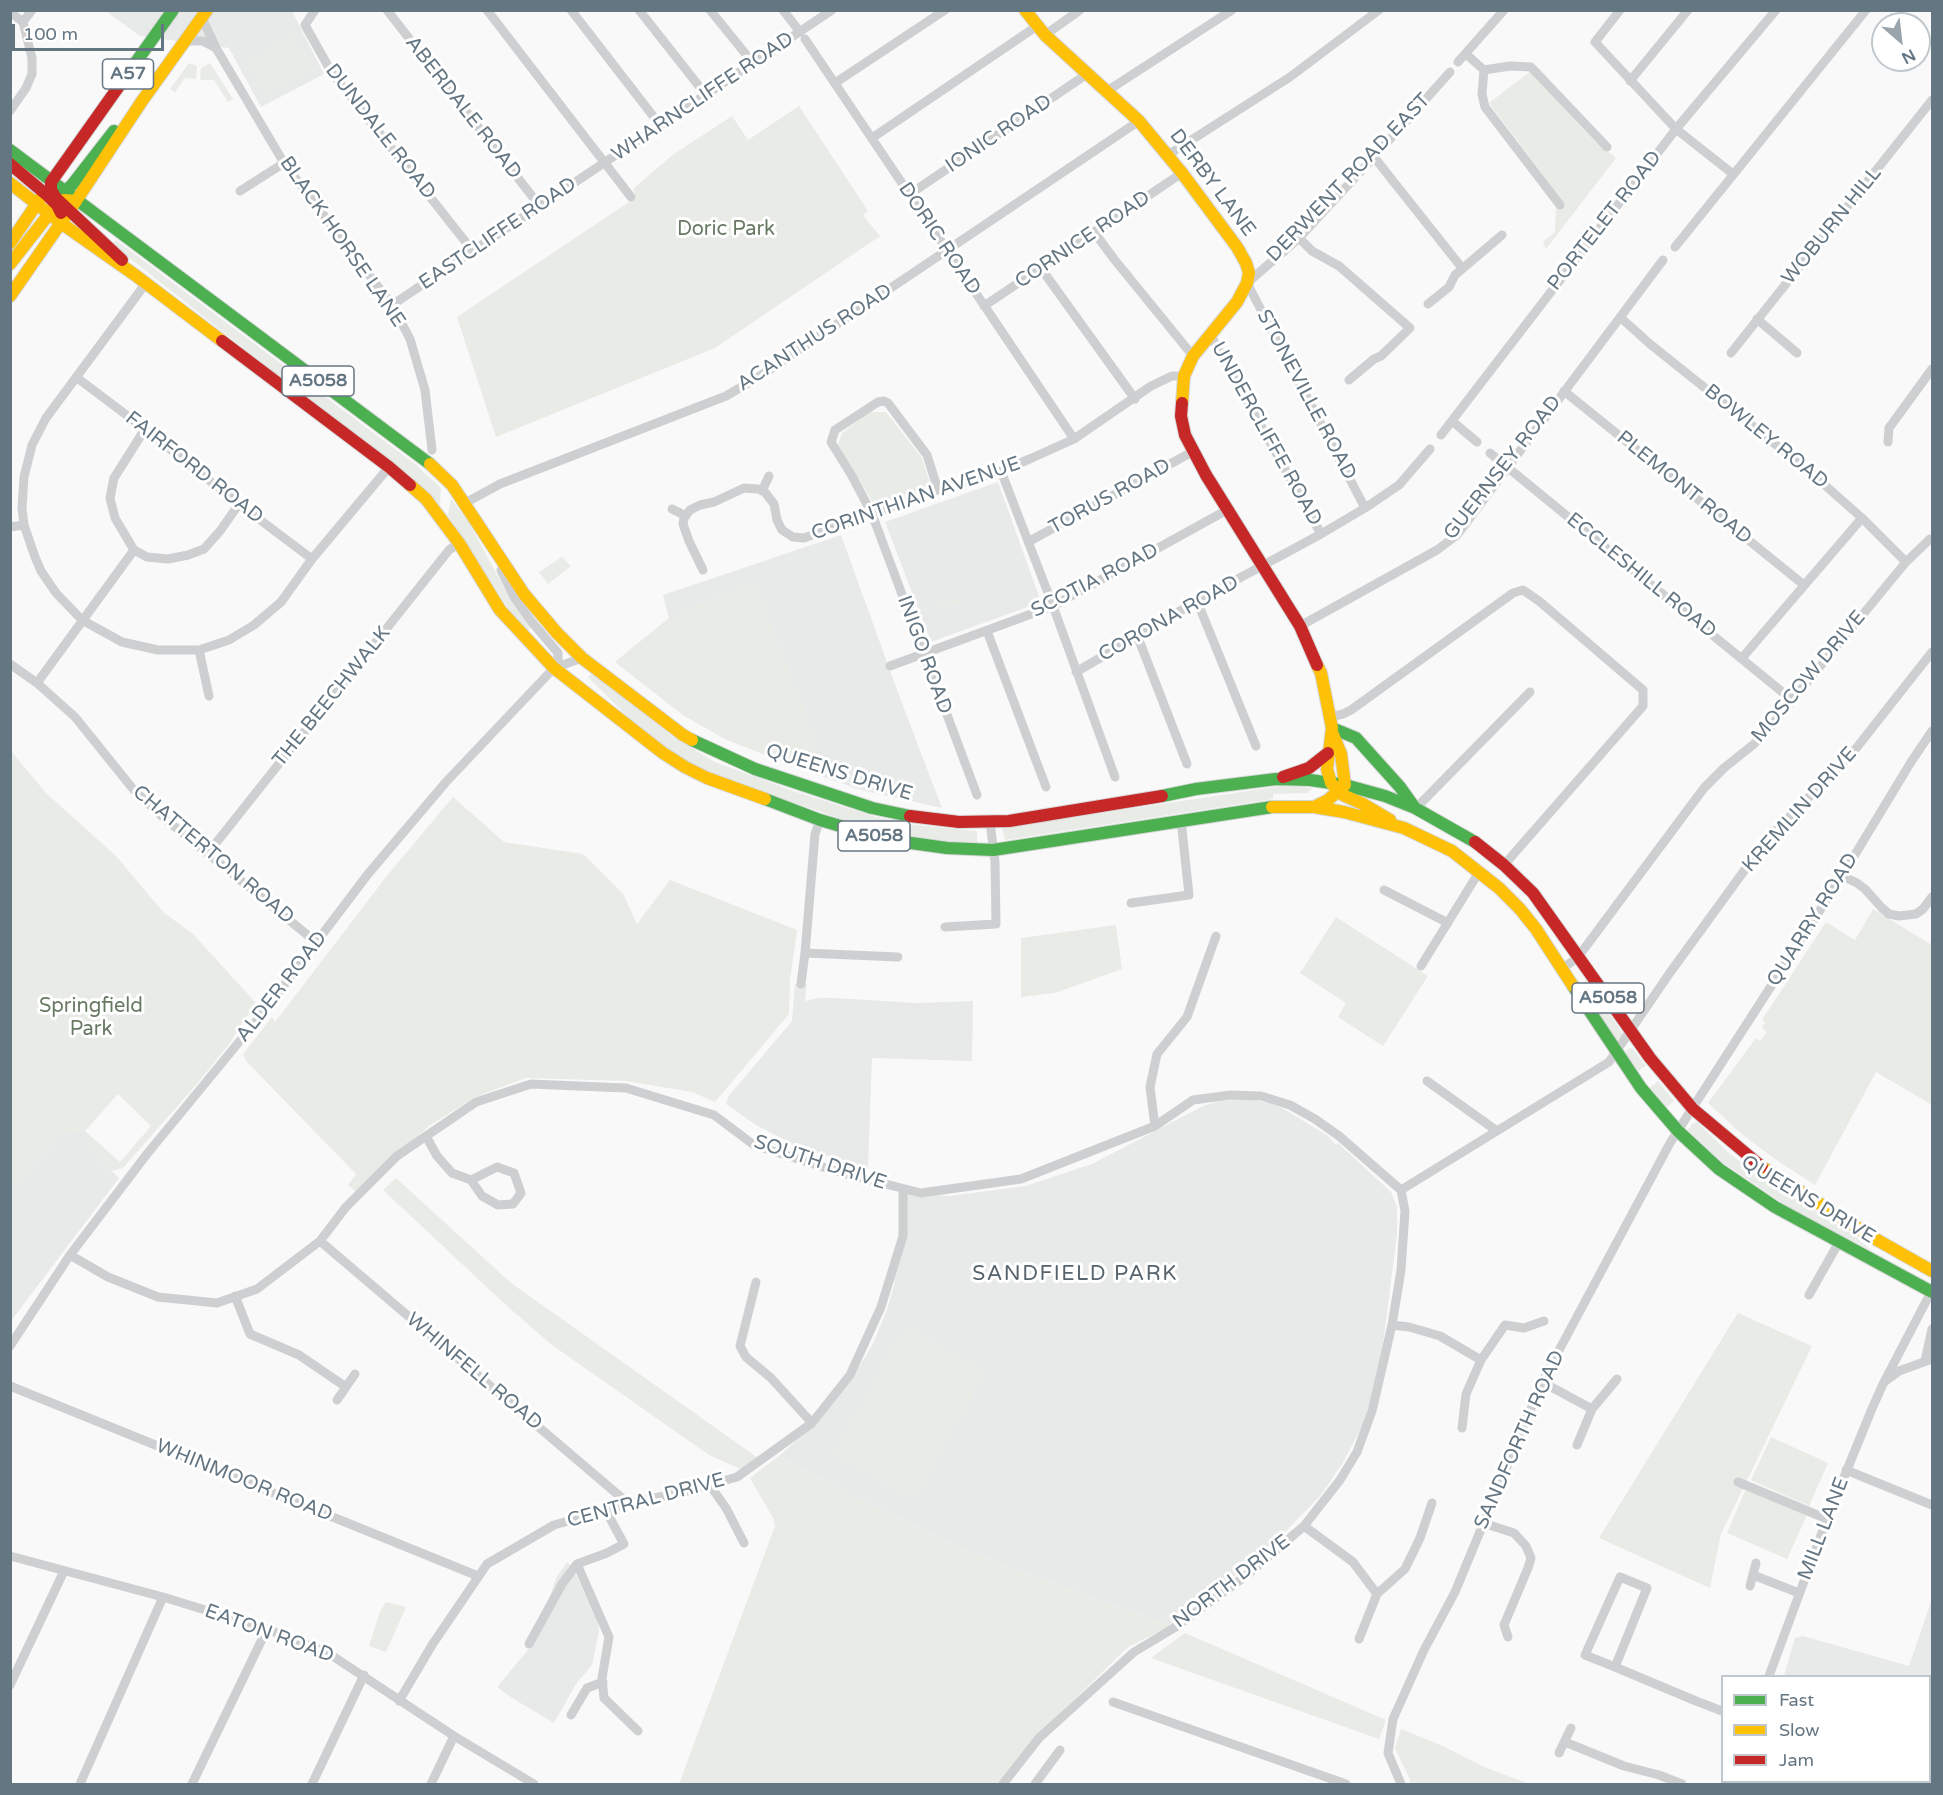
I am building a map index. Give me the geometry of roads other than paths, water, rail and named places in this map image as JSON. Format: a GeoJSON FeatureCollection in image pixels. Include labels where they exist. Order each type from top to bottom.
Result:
{"type":"FeatureCollection","features":[{"type":"Feature","properties":{"kind":"main road","name":"A57"},"geometry":{"type":"LineString","coordinates":[[10,296],[61,223],[58,200],[173,10]]}},
{"type":"Feature","properties":{"kind":"main road","name":"DERBY LANE"},"geometry":{"type":"LineString","coordinates":[[1025,10],[1041,31],[1139,121],[1168,155],[1237,247],[1248,269],[1247,283]]}},
{"type":"Feature","properties":{"kind":"main road","name":"A57"},"geometry":{"type":"LineString","coordinates":[[58,200],[142,101],[205,14]]}},
{"type":"Feature","properties":{"kind":"main road","name":"A5058"},"geometry":{"type":"LineString","coordinates":[[10,150],[58,200],[425,460],[449,482],[465,503],[493,549]]}},
{"type":"Feature","properties":{"kind":"main road"},"geometry":{"type":"LineString","coordinates":[[10,164],[58,200],[108,245],[135,275]]}},
{"type":"Feature","properties":{"kind":"main road","name":"A5058"},"geometry":{"type":"LineString","coordinates":[[10,183],[37,203],[58,200]]}},
{"type":"Feature","properties":{"kind":"main road"},"geometry":{"type":"LineString","coordinates":[[10,264],[58,200]]}},
{"type":"Feature","properties":{"kind":"main road"},"geometry":{"type":"LineString","coordinates":[[10,243],[37,203]]}},
{"type":"Feature","properties":{"kind":"main road","name":"A5058"},"geometry":{"type":"LineString","coordinates":[[61,223],[146,283],[388,467],[426,499],[459,543]]}},
{"type":"Feature","properties":{"kind":"main road"},"geometry":{"type":"LineString","coordinates":[[1247,283],[1237,302],[1193,356],[1184,376],[1181,416],[1192,452],[1300,626],[1321,673],[1331,725],[1341,754],[1338,787],[1328,800],[1314,807]]}},
{"type":"Feature","properties":{"kind":"main road","name":"QUEENS DRIVE"},"geometry":{"type":"LineString","coordinates":[[459,543],[500,610],[554,668],[663,753],[706,778],[820,820],[904,842],[946,848],[993,850],[1260,807],[1314,807],[1357,815],[1404,828],[1452,851],[1520,909],[1536,929],[1641,1088],[1678,1131],[1719,1169],[1775,1207],[1932,1291]]}},
{"type":"Feature","properties":{"kind":"main road","name":"QUEENS DRIVE"},"geometry":{"type":"LineString","coordinates":[[493,549],[524,594],[582,658],[683,735],[755,769],[872,808],[933,819],[990,822],[1055,814],[1196,789],[1276,779],[1385,796],[1416,809],[1471,838],[1533,893],[1650,1058],[1693,1108],[1733,1145],[1766,1171],[1872,1237],[1932,1271]]}},
{"type":"Feature","properties":{"kind":"main road"},"geometry":{"type":"LineString","coordinates":[[1331,725],[1327,769],[1338,787]]}},
{"type":"Feature","properties":{"kind":"main road","name":"QUEENS DRIVE"},"geometry":{"type":"LineString","coordinates":[[1331,725],[1356,738],[1400,787],[1416,809]]}},
{"type":"Feature","properties":{"kind":"main road"},"geometry":{"type":"LineString","coordinates":[[1276,779],[1309,768],[1328,753]]}},
{"type":"Feature","properties":{"kind":"main road","name":"A5058"},"geometry":{"type":"LineString","coordinates":[[1338,787],[1404,828]]}},
{"type":"Feature","properties":{"kind":"street"},"geometry":{"type":"LineString","coordinates":[[23,22],[32,10]]}},
{"type":"Feature","properties":{"kind":"street","name":"DUNDALE ROAD"},"geometry":{"type":"LineString","coordinates":[[315,10],[305,25],[332,73],[472,250]]}},
{"type":"Feature","properties":{"kind":"street","name":"ABERDALE ROAD"},"geometry":{"type":"LineString","coordinates":[[387,10],[539,205]]}},
{"type":"Feature","properties":{"kind":"street"},"geometry":{"type":"LineString","coordinates":[[487,10],[631,197]]}},
{"type":"Feature","properties":{"kind":"street"},"geometry":{"type":"LineString","coordinates":[[571,10],[660,125]]}},
{"type":"Feature","properties":{"kind":"street"},"geometry":{"type":"LineString","coordinates":[[639,10],[706,95]]}},
{"type":"Feature","properties":{"kind":"street"},"geometry":{"type":"LineString","coordinates":[[710,10],[753,63]]}},
{"type":"Feature","properties":{"kind":"street","name":"DORIC ROAD"},"geometry":{"type":"LineString","coordinates":[[783,10],[835,83],[1074,439]]}},
{"type":"Feature","properties":{"kind":"street","name":"WHARNCLIFFE ROAD"},"geometry":{"type":"LineString","coordinates":[[604,163],[753,63],[802,36],[832,10]]}},
{"type":"Feature","properties":{"kind":"street"},"geometry":{"type":"LineString","coordinates":[[835,83],[945,10]]}},
{"type":"Feature","properties":{"kind":"street"},"geometry":{"type":"LineString","coordinates":[[872,138],[1041,31],[1080,10]]}},
{"type":"Feature","properties":{"kind":"street"},"geometry":{"type":"LineString","coordinates":[[1107,91],[1232,10]]}},
{"type":"Feature","properties":{"kind":"street"},"geometry":{"type":"LineString","coordinates":[[1168,155],[1290,76],[1379,10]]}},
{"type":"Feature","properties":{"kind":"street"},"geometry":{"type":"LineString","coordinates":[[1458,63],[1504,10]]}},
{"type":"Feature","properties":{"kind":"street"},"geometry":{"type":"LineString","coordinates":[[1620,10],[1595,42],[1676,129],[1733,174]]}},
{"type":"Feature","properties":{"kind":"street"},"geometry":{"type":"LineString","coordinates":[[1630,81],[1688,10]]}},
{"type":"Feature","properties":{"kind":"street","name":"PORTELET ROAD"},"geometry":{"type":"LineString","coordinates":[[1441,435],[1676,129],[1776,10]]}},
{"type":"Feature","properties":{"kind":"street"},"geometry":{"type":"LineString","coordinates":[[1675,247],[1866,10]]}},
{"type":"Feature","properties":{"kind":"street"},"geometry":{"type":"LineString","coordinates":[[10,12],[23,22],[32,58],[32,74],[26,88],[10,111]]}},
{"type":"Feature","properties":{"kind":"street","name":"BLACK HORSE LANE"},"geometry":{"type":"LineString","coordinates":[[205,14],[216,48],[284,163],[392,305],[410,339],[425,390],[432,450]]}},
{"type":"Feature","properties":{"kind":"street"},"geometry":{"type":"LineString","coordinates":[[186,41],[203,41],[216,48]]}},
{"type":"Feature","properties":{"kind":"street"},"geometry":{"type":"LineString","coordinates":[[1466,54],[1484,70],[1531,67],[1606,147]]}},
{"type":"Feature","properties":{"kind":"street"},"geometry":{"type":"LineString","coordinates":[[1484,70],[1482,94],[1485,107],[1560,205]]}},
{"type":"Feature","properties":{"kind":"street","name":"DERWENT ROAD EAST"},"geometry":{"type":"LineString","coordinates":[[1247,283],[1299,238],[1449,72]]}},
{"type":"Feature","properties":{"kind":"street","name":"IONIC ROAD"},"geometry":{"type":"LineString","coordinates":[[910,194],[1086,74]]}},
{"type":"Feature","properties":{"kind":"street","name":"WOBURN HILL"},"geometry":{"type":"LineString","coordinates":[[1731,353],[1932,100]]}},
{"type":"Feature","properties":{"kind":"street","name":"ACANTHUS ROAD"},"geometry":{"type":"LineString","coordinates":[[465,503],[500,484],[726,396],[760,376],[1139,121]]}},
{"type":"Feature","properties":{"kind":"street"},"geometry":{"type":"LineString","coordinates":[[1374,157],[1462,268]]}},
{"type":"Feature","properties":{"kind":"street"},"geometry":{"type":"LineString","coordinates":[[240,191],[284,163]]}},
{"type":"Feature","properties":{"kind":"street","name":"EASTCLIFFE ROAD"},"geometry":{"type":"LineString","coordinates":[[392,305],[604,163]]}},
{"type":"Feature","properties":{"kind":"street","name":"CORNICE ROAD"},"geometry":{"type":"LineString","coordinates":[[984,306],[1182,173]]}},
{"type":"Feature","properties":{"kind":"street"},"geometry":{"type":"LineString","coordinates":[[1094,232],[1193,356]]}},
{"type":"Feature","properties":{"kind":"street"},"geometry":{"type":"LineString","coordinates":[[1428,304],[1449,287],[1455,275],[1462,268],[1502,235]]}},
{"type":"Feature","properties":{"kind":"street"},"geometry":{"type":"LineString","coordinates":[[1299,238],[1312,251],[1339,266],[1410,328],[1381,356],[1349,380]]}},
{"type":"Feature","properties":{"kind":"street","name":"GUERNSEY ROAD"},"geometry":{"type":"LineString","coordinates":[[1300,626],[1437,550],[1457,535],[1663,260]]}},
{"type":"Feature","properties":{"kind":"street"},"geometry":{"type":"LineString","coordinates":[[1040,267],[1134,399]]}},
{"type":"Feature","properties":{"kind":"street"},"geometry":{"type":"LineString","coordinates":[[146,283],[46,418],[32,445],[24,477],[22,508],[24,525],[34,557],[49,584],[82,620],[122,642],[158,650],[199,650],[229,640],[254,625],[281,602],[312,559],[388,467]]}},
{"type":"Feature","properties":{"kind":"street","name":"STONEVILLE ROAD"},"geometry":{"type":"LineString","coordinates":[[1247,283],[1365,508]]}},
{"type":"Feature","properties":{"kind":"street","name":"BOWLEY ROAD"},"geometry":{"type":"LineString","coordinates":[[1620,318],[1789,454],[1863,518],[1906,562]]}},
{"type":"Feature","properties":{"kind":"street"},"geometry":{"type":"LineString","coordinates":[[1757,319],[1797,352]]}},
{"type":"Feature","properties":{"kind":"street","name":"UNDERCLIFFE ROAD"},"geometry":{"type":"LineString","coordinates":[[1210,334],[1321,534]]}},
{"type":"Feature","properties":{"kind":"street"},"geometry":{"type":"LineString","coordinates":[[1888,442],[1889,428],[1932,369]]}},
{"type":"Feature","properties":{"kind":"street","name":"CORINTHIAN AVENUE"},"geometry":{"type":"LineString","coordinates":[[762,491],[774,504],[779,525],[793,537],[804,538],[938,490],[1001,471],[1074,439],[1172,375],[1184,376]]}},
{"type":"Feature","properties":{"kind":"street","name":"FAIRFORD ROAD"},"geometry":{"type":"LineString","coordinates":[[76,378],[312,559]]}},
{"type":"Feature","properties":{"kind":"street","name":"PLEMONT ROAD"},"geometry":{"type":"LineString","coordinates":[[1563,391],[1804,585]]}},
{"type":"Feature","properties":{"kind":"street","name":"INIGO ROAD"},"geometry":{"type":"LineString","coordinates":[[938,490],[927,455],[888,403],[878,402],[835,430],[831,442],[872,514],[977,795]]}},
{"type":"Feature","properties":{"kind":"street"},"geometry":{"type":"LineString","coordinates":[[1452,421],[1477,442]]}},
{"type":"Feature","properties":{"kind":"street"},"geometry":{"type":"LineString","coordinates":[[145,429],[114,478],[110,498],[115,518],[134,550],[147,557],[168,559],[204,549],[239,504]]}},
{"type":"Feature","properties":{"kind":"street"},"geometry":{"type":"LineString","coordinates":[[1263,566],[1365,508],[1399,484],[1430,449]]}},
{"type":"Feature","properties":{"kind":"street","name":"TORUS ROAD"},"geometry":{"type":"LineString","coordinates":[[1028,542],[1192,452]]}},
{"type":"Feature","properties":{"kind":"street","name":"ECCLESHILL ROAD"},"geometry":{"type":"LineString","coordinates":[[1490,453],[1792,700]]}},
{"type":"Feature","properties":{"kind":"street"},"geometry":{"type":"LineString","coordinates":[[1001,471],[1115,777]]}},
{"type":"Feature","properties":{"kind":"street"},"geometry":{"type":"LineString","coordinates":[[703,570],[684,531],[683,524],[690,510],[744,488],[762,491],[769,476]]}},
{"type":"Feature","properties":{"kind":"street"},"geometry":{"type":"LineString","coordinates":[[672,509],[686,516]]}},
{"type":"Feature","properties":{"kind":"street","name":"SCOTIA ROAD"},"geometry":{"type":"LineString","coordinates":[[890,666],[1053,606],[1227,510]]}},
{"type":"Feature","properties":{"kind":"street"},"geometry":{"type":"LineString","coordinates":[[1742,658],[1863,518]]}},
{"type":"Feature","properties":{"kind":"street"},"geometry":{"type":"LineString","coordinates":[[10,527],[24,525]]}},
{"type":"Feature","properties":{"kind":"street","name":"MOSCOW DRIVE"},"geometry":{"type":"LineString","coordinates":[[1562,969],[1578,957],[1704,788],[1771,726],[1906,562],[1930,539]]}},
{"type":"Feature","properties":{"kind":"street","name":"THE BEECHWALK"},"geometry":{"type":"LineString","coordinates":[[208,853],[449,550],[459,543]]}},
{"type":"Feature","properties":{"kind":"street"},"geometry":{"type":"LineString","coordinates":[[493,549],[506,584],[514,597],[558,653],[558,662],[554,668]]}},
{"type":"Feature","properties":{"kind":"street"},"geometry":{"type":"LineString","coordinates":[[37,683],[134,550]]}},
{"type":"Feature","properties":{"kind":"street","name":"CORONA ROAD"},"geometry":{"type":"LineString","coordinates":[[1076,672],[1197,601],[1263,566]]}},
{"type":"Feature","properties":{"kind":"street"},"geometry":{"type":"LineString","coordinates":[[1331,725],[1343,714],[1514,593],[1523,590],[1539,601],[1643,690],[1643,706],[1504,865]]}},
{"type":"Feature","properties":{"kind":"street"},"geometry":{"type":"LineString","coordinates":[[1197,601],[1256,746]]}},
{"type":"Feature","properties":{"kind":"street"},"geometry":{"type":"LineString","coordinates":[[987,631],[1046,787]]}},
{"type":"Feature","properties":{"kind":"street"},"geometry":{"type":"LineString","coordinates":[[1137,636],[1187,764]]}},
{"type":"Feature","properties":{"kind":"street"},"geometry":{"type":"LineString","coordinates":[[199,650],[209,696]]}},
{"type":"Feature","properties":{"kind":"street","name":"KREMLIN DRIVE"},"geometry":{"type":"LineString","coordinates":[[1401,1190],[1610,1062],[1669,974],[1765,842],[1854,751],[1932,652]]}},
{"type":"Feature","properties":{"kind":"street","name":"ALDER ROAD"},"geometry":{"type":"LineString","coordinates":[[10,1346],[70,1255],[147,1154],[262,1014],[368,874],[446,782],[554,668],[582,658]]}},
{"type":"Feature","properties":{"kind":"street","name":"CHATTERTON ROAD"},"geometry":{"type":"LineString","coordinates":[[10,664],[37,683],[75,717],[133,789],[158,813],[316,942]]}},
{"type":"Feature","properties":{"kind":"street"},"geometry":{"type":"LineString","coordinates":[[1416,809],[1530,692]]}},
{"type":"Feature","properties":{"kind":"street","name":"QUARRY ROAD"},"geometry":{"type":"LineString","coordinates":[[1693,1108],[1932,731]]}},
{"type":"Feature","properties":{"kind":"street"},"geometry":{"type":"LineString","coordinates":[[801,984],[815,834],[820,820]]}},
{"type":"Feature","properties":{"kind":"street"},"geometry":{"type":"LineString","coordinates":[[1131,903],[1189,895],[1181,820]]}},
{"type":"Feature","properties":{"kind":"street"},"geometry":{"type":"LineString","coordinates":[[945,927],[996,924],[990,822]]}},
{"type":"Feature","properties":{"kind":"street"},"geometry":{"type":"LineString","coordinates":[[1421,966],[1479,872]]}},
{"type":"Feature","properties":{"kind":"street"},"geometry":{"type":"LineString","coordinates":[[1842,876],[1857,883],[1889,914],[1899,916],[1916,914],[1932,897]]}},
{"type":"Feature","properties":{"kind":"street"},"geometry":{"type":"LineString","coordinates":[[1384,890],[1448,923]]}},
{"type":"Feature","properties":{"kind":"street"},"geometry":{"type":"LineString","coordinates":[[1155,1126],[1150,1087],[1157,1054],[1187,1017],[1216,936]]}},
{"type":"Feature","properties":{"kind":"street"},"geometry":{"type":"LineString","coordinates":[[805,953],[898,957]]}},
{"type":"Feature","properties":{"kind":"street"},"geometry":{"type":"LineString","coordinates":[[1427,1081],[1497,1131]]}},
{"type":"Feature","properties":{"kind":"street","name":"SOUTH DRIVE"},"geometry":{"type":"LineString","coordinates":[[70,1255],[108,1276],[158,1297],[217,1303],[257,1289],[320,1241],[346,1207],[397,1156],[476,1102],[531,1084],[626,1088],[714,1115],[754,1145],[842,1173],[921,1193],[1021,1179],[1155,1126],[1193,1100],[1231,1095],[1261,1096],[1290,1105],[1315,1119],[1339,1136],[1401,1190]]}},
{"type":"Feature","properties":{"kind":"street","name":"SANDFORTH ROAD"},"geometry":{"type":"LineString","coordinates":[[1401,1785],[1388,1748],[1393,1719],[1424,1650],[1455,1592],[1542,1382],[1678,1131],[1693,1108]]}},
{"type":"Feature","properties":{"kind":"street"},"geometry":{"type":"LineString","coordinates":[[426,1136],[452,1173],[471,1180],[482,1196],[498,1205],[513,1204],[521,1193],[514,1173],[497,1167],[471,1180]]}},
{"type":"Feature","properties":{"kind":"street","name":"CENTRAL DRIVE"},"geometry":{"type":"LineString","coordinates":[[399,1701],[432,1645],[487,1564],[554,1525],[629,1503],[684,1492],[737,1477],[812,1423],[850,1375],[881,1307],[903,1236],[903,1189]]}},
{"type":"Feature","properties":{"kind":"street","name":"NORTH DRIVE"},"geometry":{"type":"LineString","coordinates":[[1003,1785],[1039,1738],[1134,1652],[1174,1628],[1247,1575],[1304,1526],[1340,1480],[1356,1452],[1372,1411],[1392,1325],[1401,1270],[1406,1211],[1401,1190]]}},
{"type":"Feature","properties":{"kind":"street","name":"WHINFELL ROAD"},"geometry":{"type":"LineString","coordinates":[[320,1241],[629,1503]]}},
{"type":"Feature","properties":{"kind":"street"},"geometry":{"type":"LineString","coordinates":[[1809,1295],[1839,1242]]}},
{"type":"Feature","properties":{"kind":"street"},"geometry":{"type":"LineString","coordinates":[[756,1282],[740,1346],[746,1357],[771,1378],[812,1423]]}},
{"type":"Feature","properties":{"kind":"street","name":"MILL LANE"},"geometry":{"type":"LineString","coordinates":[[1770,1675],[1827,1519],[1882,1384],[1932,1291]]}},
{"type":"Feature","properties":{"kind":"street"},"geometry":{"type":"LineString","coordinates":[[235,1296],[250,1334],[299,1355],[346,1387]]}},
{"type":"Feature","properties":{"kind":"street"},"geometry":{"type":"LineString","coordinates":[[1462,1428],[1467,1394],[1481,1360],[1505,1325],[1524,1328],[1544,1321]]}},
{"type":"Feature","properties":{"kind":"street"},"geometry":{"type":"LineString","coordinates":[[1392,1325],[1409,1327],[1440,1336],[1481,1360]]}},
{"type":"Feature","properties":{"kind":"street"},"geometry":{"type":"LineString","coordinates":[[1882,1384],[1899,1371],[1929,1360],[1932,1329]]}},
{"type":"Feature","properties":{"kind":"street"},"geometry":{"type":"LineString","coordinates":[[337,1400],[355,1374]]}},
{"type":"Feature","properties":{"kind":"street"},"geometry":{"type":"LineString","coordinates":[[1577,1445],[1592,1409],[1617,1379]]}},
{"type":"Feature","properties":{"kind":"street"},"geometry":{"type":"LineString","coordinates":[[1542,1382],[1592,1409]]}},
{"type":"Feature","properties":{"kind":"street","name":"WHINMOOR ROAD"},"geometry":{"type":"LineString","coordinates":[[10,1386],[478,1576]]}},
{"type":"Feature","properties":{"kind":"street"},"geometry":{"type":"LineString","coordinates":[[1846,1470],[1932,1505]]}},
{"type":"Feature","properties":{"kind":"street"},"geometry":{"type":"LineString","coordinates":[[1738,1482],[1827,1519]]}},
{"type":"Feature","properties":{"kind":"street"},"geometry":{"type":"LineString","coordinates":[[709,1484],[726,1508],[744,1543]]}},
{"type":"Feature","properties":{"kind":"street"},"geometry":{"type":"LineString","coordinates":[[1359,1639],[1377,1594],[1405,1569],[1420,1538],[1432,1503]]}},
{"type":"Feature","properties":{"kind":"street"},"geometry":{"type":"LineString","coordinates":[[529,1644],[562,1584],[577,1564],[624,1544],[606,1511]]}},
{"type":"Feature","properties":{"kind":"street"},"geometry":{"type":"LineString","coordinates":[[1484,1523],[1514,1533],[1526,1546],[1531,1558],[1504,1625],[1508,1637]]}},
{"type":"Feature","properties":{"kind":"street"},"geometry":{"type":"LineString","coordinates":[[1304,1526],[1353,1562],[1377,1594]]}},
{"type":"Feature","properties":{"kind":"street","name":"EATON ROAD"},"geometry":{"type":"LineString","coordinates":[[10,1556],[163,1597],[267,1629],[327,1653],[534,1785]]}},
{"type":"Feature","properties":{"kind":"street"},"geometry":{"type":"LineString","coordinates":[[1750,1586],[1756,1563]]}},
{"type":"Feature","properties":{"kind":"street"},"geometry":{"type":"LineString","coordinates":[[577,1564],[609,1637],[603,1682],[604,1698],[638,1731]]}},
{"type":"Feature","properties":{"kind":"street"},"geometry":{"type":"LineString","coordinates":[[10,1685],[64,1570]]}},
{"type":"Feature","properties":{"kind":"street"},"geometry":{"type":"LineString","coordinates":[[1753,1575],[1799,1593]]}},
{"type":"Feature","properties":{"kind":"street"},"geometry":{"type":"LineString","coordinates":[[1615,1667],[1647,1588],[1620,1577],[1585,1654],[1615,1667],[1721,1712]]}},
{"type":"Feature","properties":{"kind":"street"},"geometry":{"type":"LineString","coordinates":[[80,1785],[163,1597]]}},
{"type":"Feature","properties":{"kind":"street"},"geometry":{"type":"LineString","coordinates":[[192,1785],[267,1629]]}},
{"type":"Feature","properties":{"kind":"street"},"geometry":{"type":"LineString","coordinates":[[312,1785],[364,1675]]}},
{"type":"Feature","properties":{"kind":"street"},"geometry":{"type":"LineString","coordinates":[[571,1715],[587,1688],[603,1682]]}},
{"type":"Feature","properties":{"kind":"street"},"geometry":{"type":"LineString","coordinates":[[1113,1702],[1346,1785]]}},
{"type":"Feature","properties":{"kind":"street"},"geometry":{"type":"LineString","coordinates":[[1559,1753],[1571,1728]]}},
{"type":"Feature","properties":{"kind":"street"},"geometry":{"type":"LineString","coordinates":[[431,1785],[454,1736]]}},
{"type":"Feature","properties":{"kind":"street"},"geometry":{"type":"LineString","coordinates":[[1565,1742],[1624,1766],[1659,1775],[1682,1785]]}},
{"type":"Feature","properties":{"kind":"street"},"geometry":{"type":"LineString","coordinates":[[1035,1785],[1060,1750]]}},
{"type":"Feature","properties":{"kind":"district","name":"SANDFIELD PARK"},"geometry":{"type":"Point","coordinates":[1075,1274]}},
{"type":"Feature","properties":{"kind":"park label","name":"Doric Park"},"geometry":{"type":"Point","coordinates":[726,230]}},
{"type":"Feature","properties":{"kind":"park label","name":"Springfield Park"},"geometry":{"type":"Point","coordinates":[91,1018]}}]}
